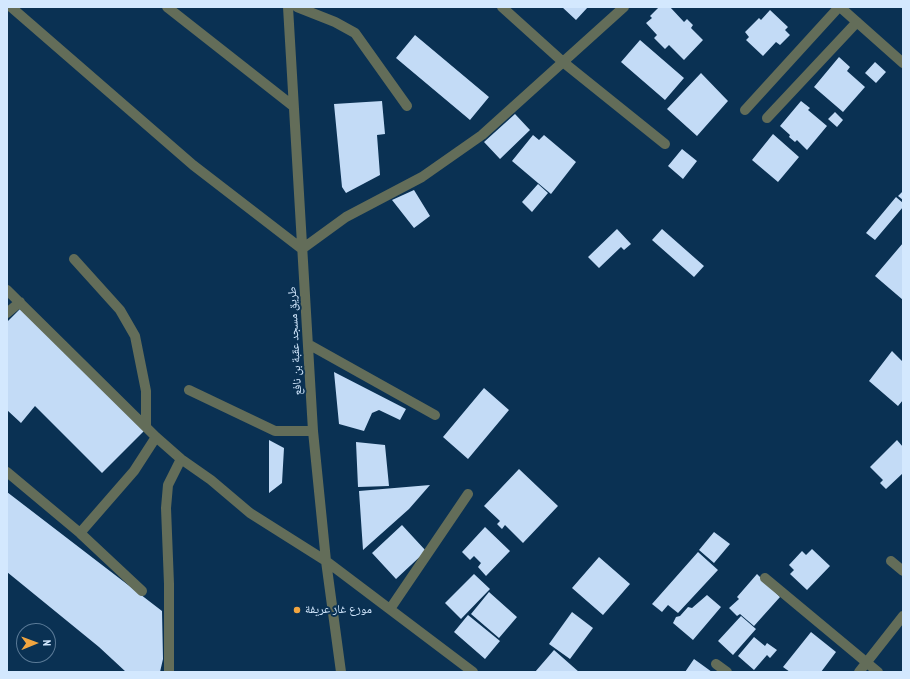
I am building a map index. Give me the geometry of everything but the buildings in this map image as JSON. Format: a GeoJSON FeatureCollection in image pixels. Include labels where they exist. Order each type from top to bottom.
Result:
{"type":"FeatureCollection","features":[{"type":"Feature","properties":{"kind":"street"},"geometry":{"type":"LineString","coordinates":[[11,7],[193,165],[302,249],[346,217],[422,177],[482,135],[624,7]]}},
{"type":"Feature","properties":{"kind":"street"},"geometry":{"type":"LineString","coordinates":[[167,7],[293,106]]}},
{"type":"Feature","properties":{"kind":"street","name":"طريق مسجد عقبة بن نافع"},"geometry":{"type":"LineString","coordinates":[[288,7],[313,431],[326,561],[342,672]]}},
{"type":"Feature","properties":{"kind":"street"},"geometry":{"type":"LineString","coordinates":[[297,7],[335,22],[355,33],[408,106]]}},
{"type":"Feature","properties":{"kind":"street"},"geometry":{"type":"LineString","coordinates":[[502,7],[563,62],[665,144]]}},
{"type":"Feature","properties":{"kind":"street"},"geometry":{"type":"LineString","coordinates":[[746,110],[839,7],[903,63]]}},
{"type":"Feature","properties":{"kind":"street"},"geometry":{"type":"LineString","coordinates":[[767,118],[857,22]]}},
{"type":"Feature","properties":{"kind":"street"},"geometry":{"type":"LineString","coordinates":[[74,259],[120,310],[135,336],[146,391],[146,427]]}},
{"type":"Feature","properties":{"kind":"street"},"geometry":{"type":"LineString","coordinates":[[7,290],[156,437],[181,459],[211,480],[250,513],[326,561],[473,672]]}},
{"type":"Feature","properties":{"kind":"street"},"geometry":{"type":"LineString","coordinates":[[7,313],[20,302]]}},
{"type":"Feature","properties":{"kind":"street"},"geometry":{"type":"LineString","coordinates":[[308,344],[435,415]]}},
{"type":"Feature","properties":{"kind":"street"},"geometry":{"type":"LineString","coordinates":[[189,390],[275,431],[313,431]]}},
{"type":"Feature","properties":{"kind":"street"},"geometry":{"type":"LineString","coordinates":[[80,533],[134,471],[156,437]]}},
{"type":"Feature","properties":{"kind":"street"},"geometry":{"type":"LineString","coordinates":[[169,672],[169,584],[166,508],[168,485],[181,459]]}},
{"type":"Feature","properties":{"kind":"street"},"geometry":{"type":"LineString","coordinates":[[7,472],[80,533],[142,591]]}},
{"type":"Feature","properties":{"kind":"street"},"geometry":{"type":"LineString","coordinates":[[390,610],[468,494]]}},
{"type":"Feature","properties":{"kind":"street"},"geometry":{"type":"LineString","coordinates":[[891,561],[903,572]]}},
{"type":"Feature","properties":{"kind":"street"},"geometry":{"type":"LineString","coordinates":[[765,578],[878,672]]}},
{"type":"Feature","properties":{"kind":"street"},"geometry":{"type":"LineString","coordinates":[[859,672],[903,616]]}},
{"type":"Feature","properties":{"kind":"street"},"geometry":{"type":"LineString","coordinates":[[716,664],[727,672]]}},
{"type":"Feature","properties":{"kind":"place","name":"موزع غاز عريفة"},"geometry":{"type":"Point","coordinates":[297,610]}}]}
